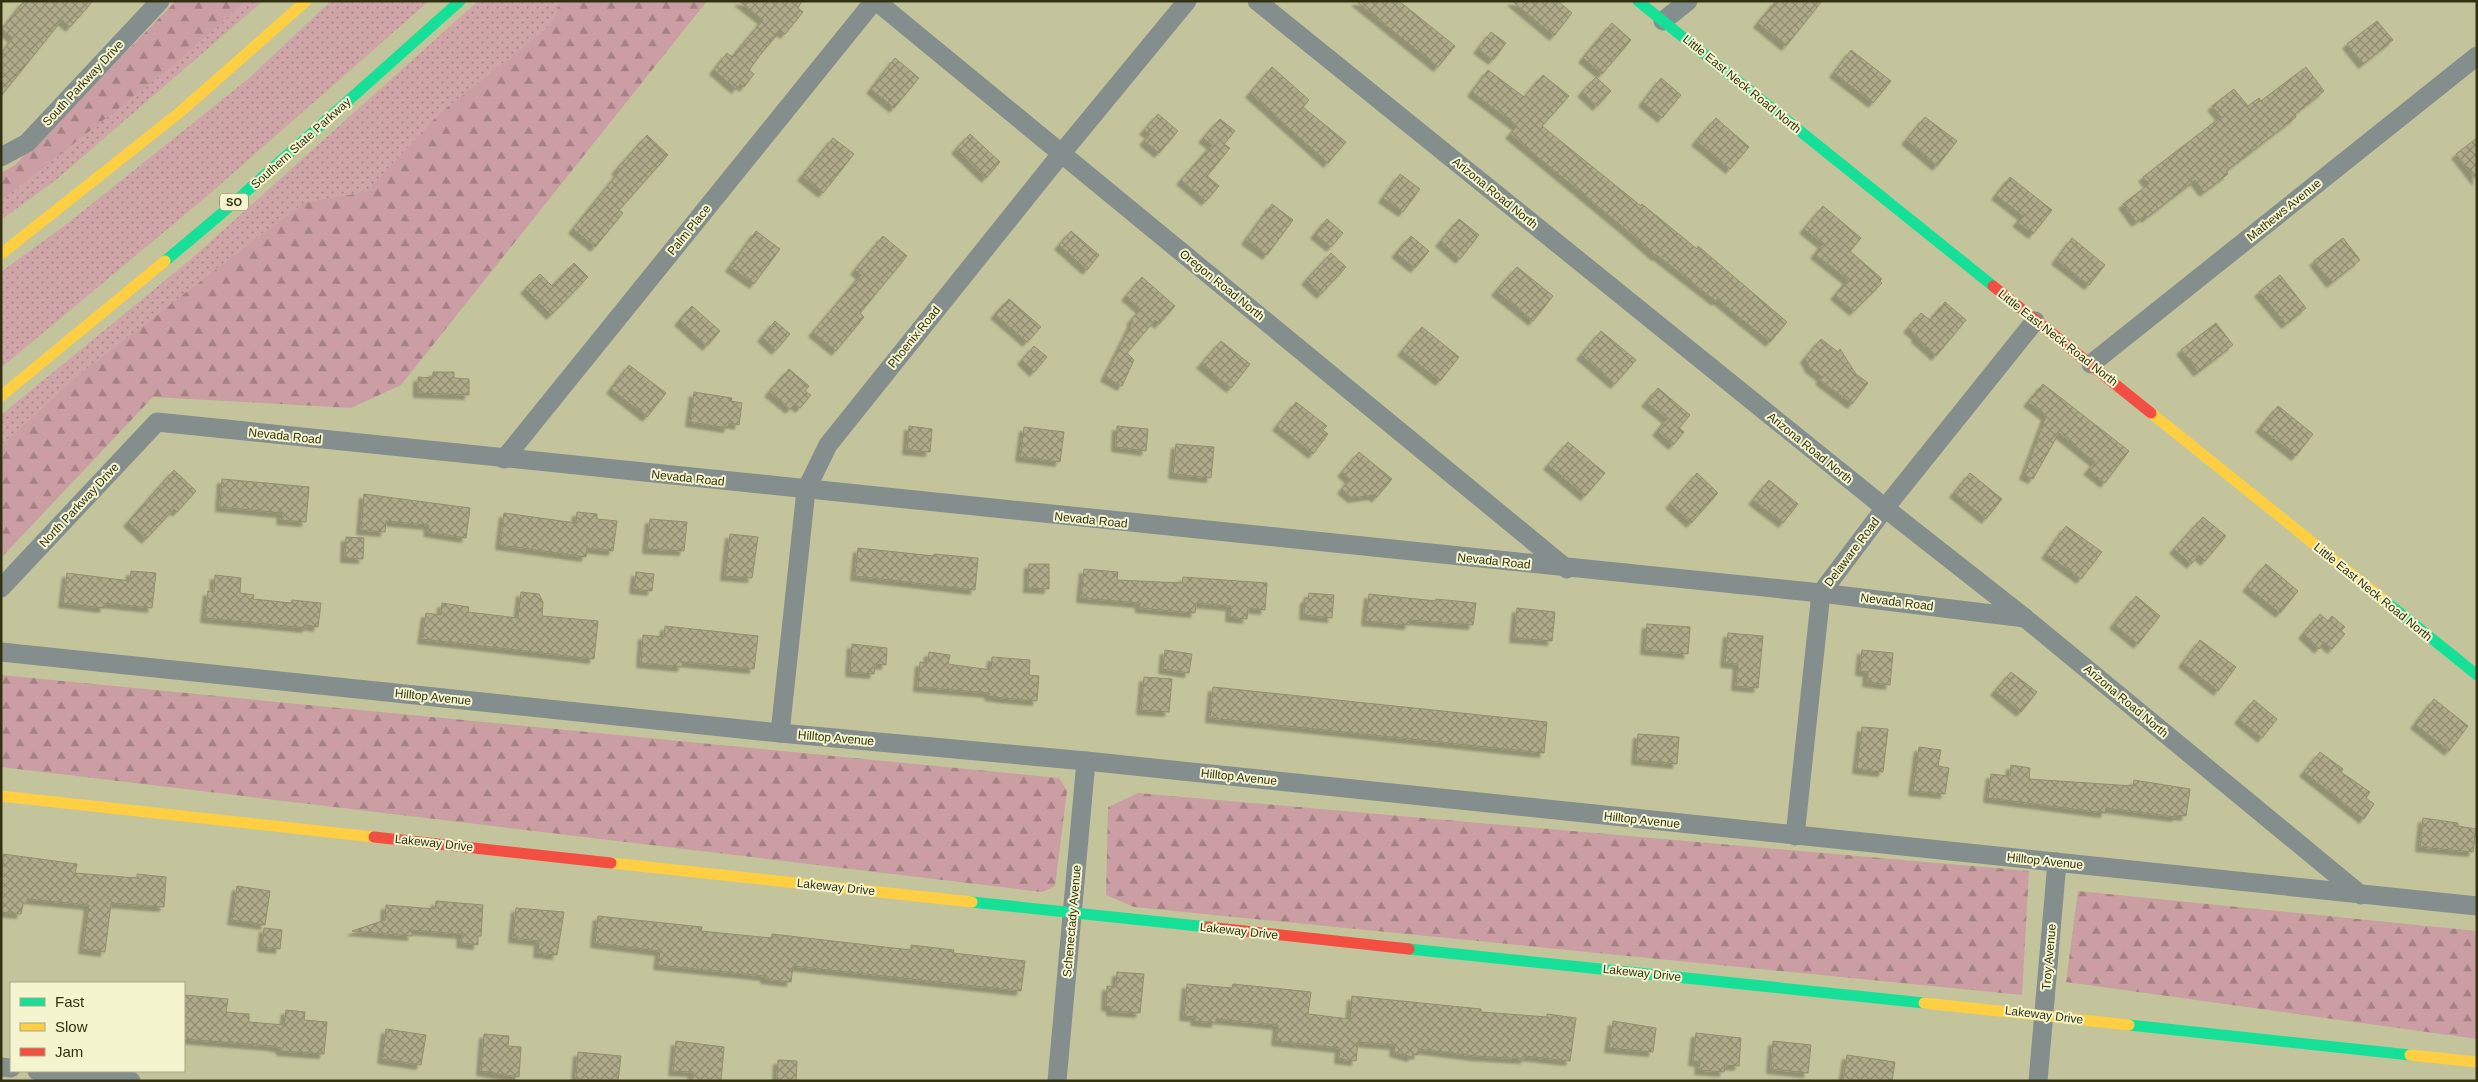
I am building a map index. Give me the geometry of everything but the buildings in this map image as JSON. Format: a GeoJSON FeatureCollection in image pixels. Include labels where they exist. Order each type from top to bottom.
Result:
{"type":"FeatureCollection","features":[{"type":"Feature","properties":{"kind":"main road"},"geometry":{"type":"LineString","coordinates":[[1,254],[166,124],[306,1]]}},
{"type":"Feature","properties":{"kind":"main road","name":"Southern State Parkway"},"geometry":{"type":"LineString","coordinates":[[1,396],[221,214],[460,1]]}},
{"type":"Feature","properties":{"kind":"main road","name":"Little East Neck Road North"},"geometry":{"type":"LineString","coordinates":[[1638,1],[2477,675]]}},
{"type":"Feature","properties":{"kind":"main road","name":"Lakeway Drive"},"geometry":{"type":"LineString","coordinates":[[1,796],[1073,914],[2477,1062]]}},
{"type":"Feature","properties":{"kind":"street","name":"South Parkway Drive"},"geometry":{"type":"LineString","coordinates":[[1,157],[27,143],[160,1]]}},
{"type":"Feature","properties":{"kind":"street","name":"Oregon Road North"},"geometry":{"type":"LineString","coordinates":[[875,1],[1567,569]]}},
{"type":"Feature","properties":{"kind":"street","name":"Palm Place"},"geometry":{"type":"LineString","coordinates":[[504,459],[875,1]]}},
{"type":"Feature","properties":{"kind":"street","name":"Phoenix Road"},"geometry":{"type":"LineString","coordinates":[[780,733],[806,490],[828,445],[1061,154],[1187,1]]}},
{"type":"Feature","properties":{"kind":"street","name":"Arizona Road North"},"geometry":{"type":"LineString","coordinates":[[1257,1],[1885,508],[2025,618],[2361,895]]}},
{"type":"Feature","properties":{"kind":"street"},"geometry":{"type":"LineString","coordinates":[[1663,21],[1688,1]]}},
{"type":"Feature","properties":{"kind":"street","name":"Mathews Avenue"},"geometry":{"type":"LineString","coordinates":[[2091,364],[2477,56]]}},
{"type":"Feature","properties":{"kind":"street","name":"Delaware Road"},"geometry":{"type":"LineString","coordinates":[[1795,836],[1821,593],[1885,508],[2035,321]]}},
{"type":"Feature","properties":{"kind":"street","name":"Nevada Road"},"geometry":{"type":"LineString","coordinates":[[157,422],[1567,569],[1821,593],[2025,618]]}},
{"type":"Feature","properties":{"kind":"street","name":"North Parkway Drive"},"geometry":{"type":"LineString","coordinates":[[1,588],[157,422]]}},
{"type":"Feature","properties":{"kind":"street","name":"Hilltop Avenue"},"geometry":{"type":"LineString","coordinates":[[1,652],[780,733],[1086,761],[2477,906]]}},
{"type":"Feature","properties":{"kind":"street","name":"Schenectady Avenue"},"geometry":{"type":"LineString","coordinates":[[1057,1081],[1086,761]]}},
{"type":"Feature","properties":{"kind":"street","name":"Troy Avenue"},"geometry":{"type":"LineString","coordinates":[[2038,1081],[2057,862]]}},
{"type":"Feature","properties":{"kind":"street"},"geometry":{"type":"LineString","coordinates":[[46,1072],[131,1081]]}},
{"type":"Feature","properties":{"kind":"shaded area"},"geometry":{"type":"Polygon","coordinates":[[[246,1],[263,1],[57,179],[1,220],[1,201],[178,61],[246,1]]]}},
{"type":"Feature","properties":{"kind":"shaded area"},"geometry":{"type":"Polygon","coordinates":[[[331,1],[429,1],[206,197],[1,368],[1,272],[68,223],[248,79],[331,1]]]}},
{"type":"Feature","properties":{"kind":"shaded area"},"geometry":{"type":"Polygon","coordinates":[[[478,1],[561,1],[551,25],[439,114],[366,192],[306,202],[75,378],[1,446],[1,415],[190,260],[478,1]]]}},
{"type":"Feature","properties":{"kind":"green space"},"geometry":{"type":"Polygon","coordinates":[[[176,1],[246,1],[176,63],[1,201],[1,173],[15,165],[176,1]]]}},
{"type":"Feature","properties":{"kind":"green space"},"geometry":{"type":"Polygon","coordinates":[[[561,1],[707,1],[401,385],[351,408],[153,397],[1,558],[1,446],[75,378],[306,202],[366,192],[439,114],[551,25],[561,1]]]}},
{"type":"Feature","properties":{"kind":"green space"},"geometry":{"type":"Polygon","coordinates":[[[1,675],[1059,778],[1067,791],[1055,886],[1042,892],[1,767],[1,675]]]}},
{"type":"Feature","properties":{"kind":"green space"},"geometry":{"type":"Polygon","coordinates":[[[1138,793],[2029,871],[2022,995],[1134,907],[1106,895],[1108,807],[1138,793]]]}},
{"type":"Feature","properties":{"kind":"green space"},"geometry":{"type":"Polygon","coordinates":[[[2078,891],[2477,931],[2477,1039],[2066,982],[2078,891]]]}},
{"type":"Feature","properties":{"kind":"traffic: fast"},"geometry":{"type":"LineString","coordinates":[[165,261],[221,214],[460,1]]}},
{"type":"Feature","properties":{"kind":"traffic: fast"},"geometry":{"type":"LineString","coordinates":[[1638,1],[1993,286]]}},
{"type":"Feature","properties":{"kind":"traffic: fast"},"geometry":{"type":"LineString","coordinates":[[2384,600],[2477,675]]}},
{"type":"Feature","properties":{"kind":"traffic: fast"},"geometry":{"type":"LineString","coordinates":[[972,902],[1208,927]]}},
{"type":"Feature","properties":{"kind":"traffic: fast"},"geometry":{"type":"LineString","coordinates":[[1409,949],[1924,1003]]}},
{"type":"Feature","properties":{"kind":"traffic: fast"},"geometry":{"type":"LineString","coordinates":[[2129,1025],[2410,1055]]}},
{"type":"Feature","properties":{"kind":"traffic: slow"},"geometry":{"type":"LineString","coordinates":[[1,254],[180,112],[306,1]]}},
{"type":"Feature","properties":{"kind":"traffic: slow"},"geometry":{"type":"LineString","coordinates":[[1,396],[165,261]]}},
{"type":"Feature","properties":{"kind":"traffic: slow"},"geometry":{"type":"LineString","coordinates":[[2151,413],[2384,600]]}},
{"type":"Feature","properties":{"kind":"traffic: slow"},"geometry":{"type":"LineString","coordinates":[[1,796],[374,837]]}},
{"type":"Feature","properties":{"kind":"traffic: slow"},"geometry":{"type":"LineString","coordinates":[[611,863],[972,902]]}},
{"type":"Feature","properties":{"kind":"traffic: slow"},"geometry":{"type":"LineString","coordinates":[[1924,1003],[2129,1025]]}},
{"type":"Feature","properties":{"kind":"traffic: slow"},"geometry":{"type":"LineString","coordinates":[[2410,1055],[2477,1062]]}},
{"type":"Feature","properties":{"kind":"traffic: jam"},"geometry":{"type":"LineString","coordinates":[[1993,286],[2151,413]]}},
{"type":"Feature","properties":{"kind":"traffic: jam"},"geometry":{"type":"LineString","coordinates":[[374,837],[611,863]]}},
{"type":"Feature","properties":{"kind":"traffic: jam"},"geometry":{"type":"LineString","coordinates":[[1208,927],[1409,949]]}}]}
